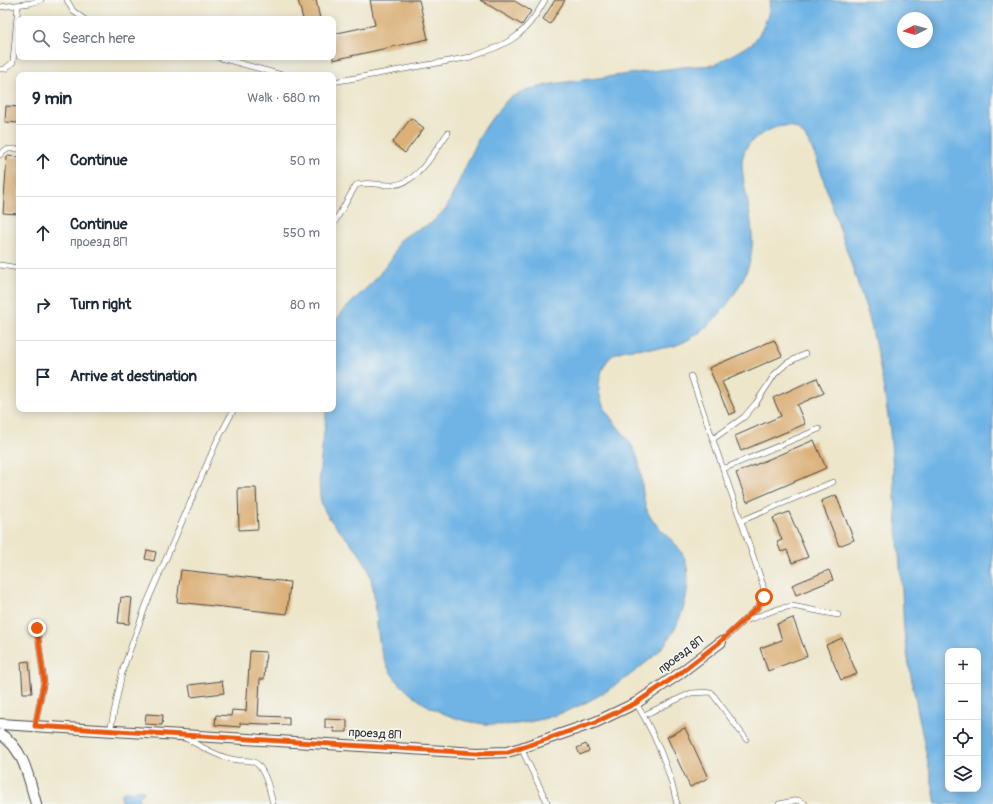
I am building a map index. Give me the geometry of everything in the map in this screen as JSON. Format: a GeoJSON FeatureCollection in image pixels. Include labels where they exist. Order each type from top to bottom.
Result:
{"type":"FeatureCollection","features":[{"type":"Feature","properties":{"kind":"street","name":"проезд 8П"},"geometry":{"type":"LineString","coordinates":[[0,724],[477,753],[508,752],[596,722],[636,703],[679,674],[720,642]]}},
{"type":"Feature","properties":{"kind":"street"},"geometry":{"type":"LineString","coordinates":[[0,734],[13,746],[26,766],[36,804]]}},
{"type":"Feature","properties":{"kind":"lane"},"geometry":{"type":"LineString","coordinates":[[0,7],[41,0]]}},
{"type":"Feature","properties":{"kind":"lane"},"geometry":{"type":"LineString","coordinates":[[67,0],[73,11],[80,16]]}},
{"type":"Feature","properties":{"kind":"lane"},"geometry":{"type":"LineString","coordinates":[[336,81],[471,57],[490,51],[505,44],[530,26],[545,0]]}},
{"type":"Feature","properties":{"kind":"lane"},"geometry":{"type":"LineString","coordinates":[[17,16],[18,5]]}},
{"type":"Feature","properties":{"kind":"lane"},"geometry":{"type":"LineString","coordinates":[[0,69],[5,69],[13,62],[16,28]]}},
{"type":"Feature","properties":{"kind":"lane"},"geometry":{"type":"LineString","coordinates":[[228,60],[271,72]]}},
{"type":"Feature","properties":{"kind":"lane"},"geometry":{"type":"LineString","coordinates":[[336,220],[356,186],[365,183],[395,185],[414,176],[448,133]]}},
{"type":"Feature","properties":{"kind":"lane"},"geometry":{"type":"LineString","coordinates":[[0,155],[3,151],[16,149]]}},
{"type":"Feature","properties":{"kind":"lane"},"geometry":{"type":"LineString","coordinates":[[0,265],[16,268]]}},
{"type":"Feature","properties":{"kind":"lane"},"geometry":{"type":"LineString","coordinates":[[713,439],[744,416],[756,403],[775,374],[787,363],[805,354]]}},
{"type":"Feature","properties":{"kind":"lane"},"geometry":{"type":"LineString","coordinates":[[691,376],[741,521],[762,585],[764,597],[758,607],[720,642]]}},
{"type":"Feature","properties":{"kind":"lane"},"geometry":{"type":"LineString","coordinates":[[110,731],[123,669],[146,605],[216,443],[232,412]]}},
{"type":"Feature","properties":{"kind":"lane"},"geometry":{"type":"LineString","coordinates":[[723,469],[819,429]]}},
{"type":"Feature","properties":{"kind":"lane"},"geometry":{"type":"LineString","coordinates":[[741,521],[833,482]]}},
{"type":"Feature","properties":{"kind":"lane"},"geometry":{"type":"LineString","coordinates":[[742,622],[778,609],[792,606],[838,615]]}},
{"type":"Feature","properties":{"kind":"lane"},"geometry":{"type":"LineString","coordinates":[[35,726],[44,681],[37,628]]}},
{"type":"Feature","properties":{"kind":"lane"},"geometry":{"type":"LineString","coordinates":[[644,715],[691,693],[712,692],[746,739]]}},
{"type":"Feature","properties":{"kind":"lane"},"geometry":{"type":"LineString","coordinates":[[636,703],[644,715],[662,752],[677,804]]}},
{"type":"Feature","properties":{"kind":"lane"},"geometry":{"type":"LineString","coordinates":[[179,735],[214,753],[236,760],[249,760],[259,765],[264,774],[273,804]]}},
{"type":"Feature","properties":{"kind":"lane"},"geometry":{"type":"LineString","coordinates":[[521,748],[548,804]]}},
{"type":"Feature","properties":{"kind":"lane"},"geometry":{"type":"LineString","coordinates":[[780,804],[798,800],[805,804]]}},
{"type":"Feature","properties":{"kind":"water"},"geometry":{"type":"Polygon","coordinates":[[[770,0],[993,0],[993,804],[936,804],[905,639],[890,432],[874,338],[866,307],[819,166],[810,145],[799,130],[785,126],[777,127],[755,139],[745,150],[742,160],[742,168],[752,226],[752,249],[747,270],[727,305],[718,316],[698,334],[686,341],[674,346],[663,348],[630,349],[611,356],[605,365],[600,378],[600,398],[604,407],[608,415],[632,446],[639,462],[645,505],[648,513],[655,523],[680,550],[685,561],[688,574],[688,588],[685,602],[675,629],[658,653],[625,679],[584,704],[539,720],[523,723],[491,725],[475,723],[444,714],[429,707],[404,688],[392,675],[380,646],[375,601],[368,569],[364,560],[332,521],[322,505],[319,485],[325,412],[336,412],[336,320],[374,281],[392,258],[399,241],[410,233],[430,224],[446,209],[480,136],[491,119],[509,98],[527,90],[552,84],[683,67],[714,65],[753,43],[762,30],[768,15],[770,0]]]}},
{"type":"Feature","properties":{"kind":"water"},"geometry":{"type":"Polygon","coordinates":[[[142,789],[144,793],[139,796],[140,804],[122,804],[121,795],[124,791],[132,793],[136,790],[142,789]]]}},
{"type":"Feature","properties":{"kind":"building"},"geometry":{"type":"Polygon","coordinates":[[[298,0],[316,0],[319,16],[302,16],[298,0]]]}},
{"type":"Feature","properties":{"kind":"building"},"geometry":{"type":"Polygon","coordinates":[[[370,0],[419,0],[428,39],[336,59],[336,33],[375,25],[370,0]]]}},
{"type":"Feature","properties":{"kind":"building"},"geometry":{"type":"Polygon","coordinates":[[[480,0],[513,0],[531,11],[522,25],[480,0]]]}},
{"type":"Feature","properties":{"kind":"building"},"geometry":{"type":"Polygon","coordinates":[[[555,0],[565,0],[550,24],[543,19],[555,0]]]}},
{"type":"Feature","properties":{"kind":"building"},"geometry":{"type":"Polygon","coordinates":[[[6,106],[16,107],[16,123],[5,122],[6,106]]]}},
{"type":"Feature","properties":{"kind":"building"},"geometry":{"type":"Polygon","coordinates":[[[411,118],[424,128],[405,153],[392,143],[411,118]]]}},
{"type":"Feature","properties":{"kind":"building"},"geometry":{"type":"Polygon","coordinates":[[[7,156],[16,157],[16,214],[3,213],[7,156]]]}},
{"type":"Feature","properties":{"kind":"building"},"geometry":{"type":"Polygon","coordinates":[[[774,340],[782,356],[722,382],[736,412],[729,415],[709,368],[774,340]]]}},
{"type":"Feature","properties":{"kind":"building"},"geometry":{"type":"Polygon","coordinates":[[[817,378],[824,393],[797,405],[805,424],[741,451],[735,436],[781,416],[773,398],[817,378]]]}},
{"type":"Feature","properties":{"kind":"building"},"geometry":{"type":"Polygon","coordinates":[[[814,440],[826,468],[747,502],[736,473],[814,440]]]}},
{"type":"Feature","properties":{"kind":"building"},"geometry":{"type":"Polygon","coordinates":[[[238,488],[256,488],[258,529],[239,530],[238,488]]]}},
{"type":"Feature","properties":{"kind":"building"},"geometry":{"type":"Polygon","coordinates":[[[836,495],[854,540],[839,546],[821,501],[836,495]]]}},
{"type":"Feature","properties":{"kind":"building"},"geometry":{"type":"Polygon","coordinates":[[[789,512],[808,557],[792,563],[787,550],[781,552],[777,542],[782,540],[773,518],[789,512]]]}},
{"type":"Feature","properties":{"kind":"building"},"geometry":{"type":"Polygon","coordinates":[[[147,550],[156,552],[154,561],[145,559],[147,550]]]}},
{"type":"Feature","properties":{"kind":"building"},"geometry":{"type":"Polygon","coordinates":[[[181,570],[290,582],[287,614],[177,602],[181,570]]]}},
{"type":"Feature","properties":{"kind":"building"},"geometry":{"type":"Polygon","coordinates":[[[829,570],[833,580],[796,595],[792,585],[829,570]]]}},
{"type":"Feature","properties":{"kind":"building"},"geometry":{"type":"Polygon","coordinates":[[[121,597],[132,598],[129,624],[118,623],[121,597]]]}},
{"type":"Feature","properties":{"kind":"building"},"geometry":{"type":"Polygon","coordinates":[[[793,618],[807,656],[768,671],[760,648],[782,640],[777,624],[793,618]]]}},
{"type":"Feature","properties":{"kind":"building"},"geometry":{"type":"Polygon","coordinates":[[[842,638],[857,674],[841,680],[826,645],[842,638]]]}},
{"type":"Feature","properties":{"kind":"building"},"geometry":{"type":"Polygon","coordinates":[[[250,651],[266,652],[264,679],[260,679],[258,716],[289,717],[289,725],[240,723],[240,727],[215,725],[216,715],[231,716],[232,710],[246,711],[250,651]]]}},
{"type":"Feature","properties":{"kind":"building"},"geometry":{"type":"Polygon","coordinates":[[[29,661],[32,693],[23,693],[21,662],[29,661]]]}},
{"type":"Feature","properties":{"kind":"building"},"geometry":{"type":"Polygon","coordinates":[[[222,681],[224,693],[191,697],[189,685],[222,681]]]}},
{"type":"Feature","properties":{"kind":"building"},"geometry":{"type":"Polygon","coordinates":[[[146,714],[163,715],[162,725],[145,724],[146,714]]]}},
{"type":"Feature","properties":{"kind":"building"},"geometry":{"type":"Polygon","coordinates":[[[325,719],[347,720],[347,732],[334,732],[334,728],[325,728],[325,719]]]}},
{"type":"Feature","properties":{"kind":"building"},"geometry":{"type":"Polygon","coordinates":[[[685,728],[708,778],[690,787],[667,737],[685,728]]]}},
{"type":"Feature","properties":{"kind":"building"},"geometry":{"type":"Polygon","coordinates":[[[586,744],[589,751],[580,755],[577,748],[586,744]]]}},
{"type":"Feature","properties":{"kind":"route"},"geometry":{"type":"LineString","coordinates":[[37,628],[44,681],[35,726],[477,753],[508,752],[551,739],[596,722],[636,703],[679,674],[720,642],[758,607],[764,597]]}}]}
